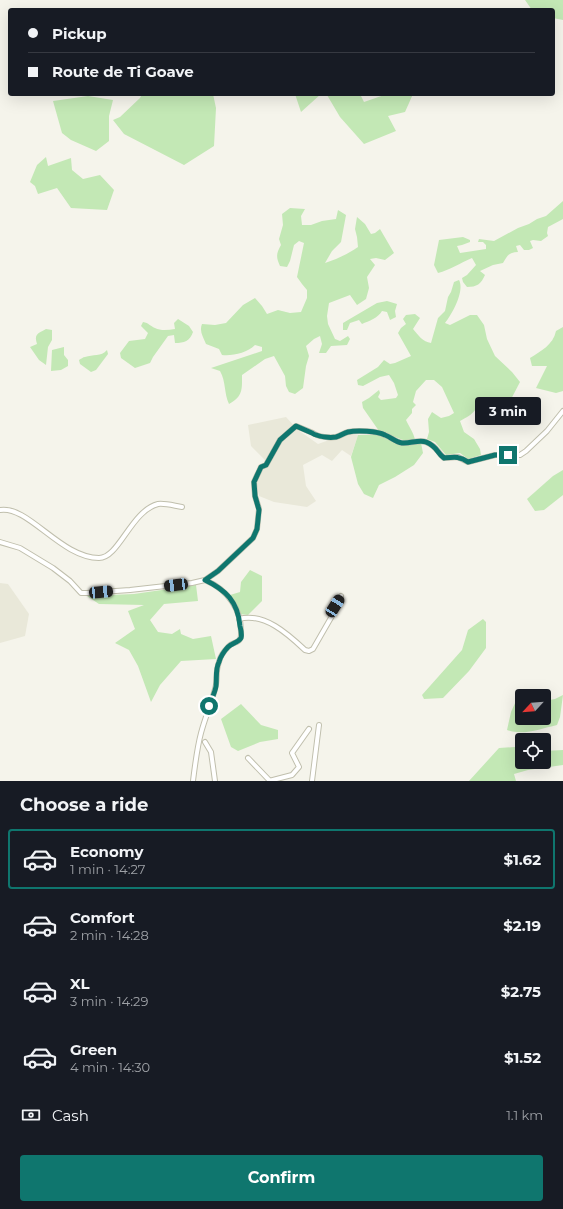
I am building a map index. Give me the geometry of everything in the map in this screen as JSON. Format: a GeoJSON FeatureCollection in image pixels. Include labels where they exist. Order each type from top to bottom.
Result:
{"type":"FeatureCollection","features":[{"type":"Feature","properties":{"kind":"street"},"geometry":{"type":"LineString","coordinates":[[0,542],[20,548],[53,568],[70,581],[81,593],[87,594],[130,590],[192,583],[205,580],[218,571],[253,538],[257,529],[259,510],[255,496],[254,482],[261,467],[266,465],[280,440],[296,426],[314,434],[327,437],[336,437],[354,432],[375,432],[384,434],[403,443],[424,440],[435,446],[444,458],[458,457],[463,458],[468,462],[495,455],[520,455],[547,431],[563,411]]}},
{"type":"Feature","properties":{"kind":"street"},"geometry":{"type":"LineString","coordinates":[[0,510],[11,510],[20,514],[68,549],[88,556],[101,558],[114,551],[141,514],[156,505],[163,504],[182,507]]}},
{"type":"Feature","properties":{"kind":"street"},"geometry":{"type":"LineString","coordinates":[[193,781],[200,735],[216,687],[216,673],[219,661],[229,646],[240,640],[241,636],[235,604],[221,589],[205,580]]}},
{"type":"Feature","properties":{"kind":"street"},"geometry":{"type":"LineString","coordinates":[[239,619],[247,617],[259,619],[274,625],[305,650],[309,651],[313,649],[332,616],[335,606],[341,596]]}},
{"type":"Feature","properties":{"kind":"street"},"geometry":{"type":"LineString","coordinates":[[312,781],[319,724]]}},
{"type":"Feature","properties":{"kind":"street"},"geometry":{"type":"LineString","coordinates":[[248,758],[270,781],[292,775],[299,767],[292,753],[309,729]]}},
{"type":"Feature","properties":{"kind":"street"},"geometry":{"type":"LineString","coordinates":[[205,742],[211,752],[215,781]]}},
{"type":"Feature","properties":{"kind":"shaded area"},"geometry":{"type":"Polygon","coordinates":[[[286,417],[298,430],[318,444],[346,434],[358,435],[351,456],[342,450],[332,461],[322,455],[303,465],[306,486],[316,501],[307,507],[274,502],[259,496],[256,482],[265,460],[251,446],[248,425],[286,417]]]}},
{"type":"Feature","properties":{"kind":"shaded area"},"geometry":{"type":"Polygon","coordinates":[[[0,583],[8,584],[29,614],[25,636],[0,643],[0,583]]]}},
{"type":"Feature","properties":{"kind":"green space"},"geometry":{"type":"Polygon","coordinates":[[[525,0],[563,0],[563,20],[555,18],[555,8],[531,8],[525,0]]]}},
{"type":"Feature","properties":{"kind":"green space"},"geometry":{"type":"Polygon","coordinates":[[[88,96],[113,100],[109,116],[109,141],[96,151],[71,140],[62,133],[53,101],[88,96]]]}},
{"type":"Feature","properties":{"kind":"green space"},"geometry":{"type":"Polygon","coordinates":[[[141,96],[213,96],[216,108],[214,146],[184,165],[124,134],[113,120],[120,117],[141,96]]]}},
{"type":"Feature","properties":{"kind":"green space"},"geometry":{"type":"Polygon","coordinates":[[[296,96],[319,96],[301,112],[296,96]]]}},
{"type":"Feature","properties":{"kind":"green space"},"geometry":{"type":"Polygon","coordinates":[[[328,96],[361,96],[364,102],[381,96],[412,96],[405,112],[388,116],[396,131],[364,144],[340,117],[328,96]]]}},
{"type":"Feature","properties":{"kind":"green space"},"geometry":{"type":"Polygon","coordinates":[[[46,157],[48,166],[71,158],[72,170],[83,179],[100,175],[114,190],[107,210],[71,208],[57,188],[38,194],[35,186],[30,182],[37,165],[46,157]]]}},
{"type":"Feature","properties":{"kind":"green space"},"geometry":{"type":"Polygon","coordinates":[[[563,201],[563,219],[548,227],[548,236],[541,241],[530,241],[533,248],[529,250],[524,250],[520,245],[516,246],[518,252],[509,255],[503,263],[493,265],[480,271],[485,275],[482,281],[478,284],[467,287],[462,278],[467,275],[476,265],[472,258],[438,273],[434,265],[439,240],[463,237],[470,240],[470,242],[457,246],[460,253],[486,249],[486,245],[483,242],[478,242],[479,239],[494,241],[518,228],[546,216],[563,201]]]}},
{"type":"Feature","properties":{"kind":"green space"},"geometry":{"type":"Polygon","coordinates":[[[290,208],[305,209],[301,216],[302,225],[311,225],[322,221],[336,219],[338,210],[346,215],[341,242],[332,251],[325,263],[358,247],[355,229],[357,217],[365,224],[371,234],[380,229],[394,253],[385,260],[376,258],[370,259],[375,265],[367,277],[369,288],[366,299],[357,305],[350,295],[329,303],[327,316],[328,324],[335,339],[340,341],[348,336],[350,339],[347,345],[331,346],[326,353],[319,353],[322,344],[320,336],[306,346],[309,356],[303,388],[295,394],[289,392],[286,386],[285,376],[274,356],[265,359],[242,375],[241,392],[234,401],[229,404],[220,371],[211,368],[262,351],[262,347],[255,345],[252,348],[240,353],[222,355],[219,349],[206,344],[201,327],[202,324],[215,325],[226,323],[243,305],[255,298],[267,314],[278,310],[290,313],[301,312],[307,298],[307,290],[297,277],[304,243],[299,241],[294,245],[287,267],[280,266],[277,258],[277,253],[281,245],[279,239],[283,225],[282,214],[290,208]]]}},
{"type":"Feature","properties":{"kind":"green space"},"geometry":{"type":"Polygon","coordinates":[[[459,280],[459,296],[445,323],[450,325],[470,315],[477,315],[484,325],[487,339],[495,356],[520,382],[507,407],[497,410],[490,403],[482,399],[473,412],[460,421],[464,432],[474,439],[480,449],[481,455],[468,459],[460,453],[446,455],[435,442],[427,439],[429,432],[428,419],[432,412],[441,418],[454,413],[442,387],[434,380],[426,380],[416,391],[413,402],[416,405],[406,420],[413,432],[415,440],[403,440],[379,431],[363,408],[362,402],[379,390],[380,393],[378,397],[381,400],[396,398],[398,395],[394,383],[389,375],[380,377],[363,386],[358,385],[357,380],[378,367],[384,360],[390,364],[411,356],[398,333],[406,324],[403,319],[406,315],[415,314],[420,318],[413,329],[423,340],[431,343],[438,318],[445,311],[448,297],[454,282],[459,280]]]}},
{"type":"Feature","properties":{"kind":"green space"},"geometry":{"type":"Polygon","coordinates":[[[387,301],[397,304],[395,311],[396,317],[390,320],[387,312],[382,311],[378,316],[362,324],[359,320],[350,323],[347,330],[343,330],[343,323],[377,303],[387,301]]]}},
{"type":"Feature","properties":{"kind":"green space"},"geometry":{"type":"Polygon","coordinates":[[[178,319],[189,326],[193,332],[192,335],[184,342],[175,343],[174,335],[168,336],[150,363],[135,368],[121,358],[120,353],[129,341],[145,339],[148,333],[141,326],[143,322],[157,329],[167,330],[175,329],[174,323],[178,319]]]}},
{"type":"Feature","properties":{"kind":"green space"},"geometry":{"type":"Polygon","coordinates":[[[563,327],[563,391],[556,393],[536,388],[547,366],[532,366],[530,358],[546,347],[552,340],[556,331],[563,327]]]}},
{"type":"Feature","properties":{"kind":"green space"},"geometry":{"type":"Polygon","coordinates":[[[46,329],[52,330],[52,340],[48,347],[46,365],[39,360],[30,347],[37,344],[36,336],[46,329]]]}},
{"type":"Feature","properties":{"kind":"green space"},"geometry":{"type":"Polygon","coordinates":[[[64,347],[64,355],[68,360],[68,366],[61,370],[51,371],[52,350],[64,347]]]}},
{"type":"Feature","properties":{"kind":"green space"},"geometry":{"type":"Polygon","coordinates":[[[107,350],[108,354],[96,370],[91,372],[80,364],[79,360],[88,356],[100,354],[107,350]]]}},
{"type":"Feature","properties":{"kind":"green space"},"geometry":{"type":"Polygon","coordinates":[[[358,435],[381,435],[401,446],[421,443],[423,453],[414,465],[379,485],[373,498],[364,494],[358,484],[351,457],[358,435]]]}},
{"type":"Feature","properties":{"kind":"green space"},"geometry":{"type":"Polygon","coordinates":[[[563,470],[563,495],[544,510],[535,511],[527,499],[553,476],[563,470]]]}},
{"type":"Feature","properties":{"kind":"green space"},"geometry":{"type":"Polygon","coordinates":[[[250,570],[262,576],[262,601],[248,615],[239,614],[230,595],[240,592],[241,582],[250,570]]]}},
{"type":"Feature","properties":{"kind":"green space"},"geometry":{"type":"Polygon","coordinates":[[[196,585],[198,601],[164,604],[150,620],[158,632],[172,634],[180,629],[181,634],[193,639],[211,636],[216,659],[181,661],[160,685],[151,702],[138,666],[129,650],[115,643],[135,629],[128,611],[144,605],[99,604],[87,596],[134,594],[196,585]]]}},
{"type":"Feature","properties":{"kind":"green space"},"geometry":{"type":"Polygon","coordinates":[[[483,619],[486,622],[486,648],[469,671],[443,698],[424,699],[422,695],[462,650],[468,630],[483,619]]]}},
{"type":"Feature","properties":{"kind":"green space"},"geometry":{"type":"Polygon","coordinates":[[[563,695],[560,717],[557,725],[525,732],[513,732],[507,730],[511,712],[515,703],[515,725],[551,725],[551,700],[563,695]]]}},
{"type":"Feature","properties":{"kind":"green space"},"geometry":{"type":"Polygon","coordinates":[[[241,704],[261,725],[278,730],[278,739],[260,742],[238,751],[231,747],[221,719],[241,704]]]}},
{"type":"Feature","properties":{"kind":"green space"},"geometry":{"type":"Polygon","coordinates":[[[515,747],[515,769],[535,769],[514,774],[516,781],[469,781],[499,748],[515,747]]]}},
{"type":"Feature","properties":{"kind":"green space"},"geometry":{"type":"Polygon","coordinates":[[[563,750],[563,765],[551,767],[551,751],[563,750]]]}},
{"type":"Feature","properties":{"kind":"route"},"geometry":{"type":"LineString","coordinates":[[209,706],[216,687],[216,673],[219,661],[229,646],[240,640],[241,636],[240,622],[235,604],[221,589],[205,580],[218,571],[253,538],[257,529],[259,510],[255,496],[254,482],[261,467],[266,465],[280,440],[296,426],[314,434],[327,437],[336,437],[354,432],[375,432],[384,434],[403,443],[424,440],[435,446],[444,458],[458,457],[463,458],[468,462],[495,455],[508,455]]}}]}
